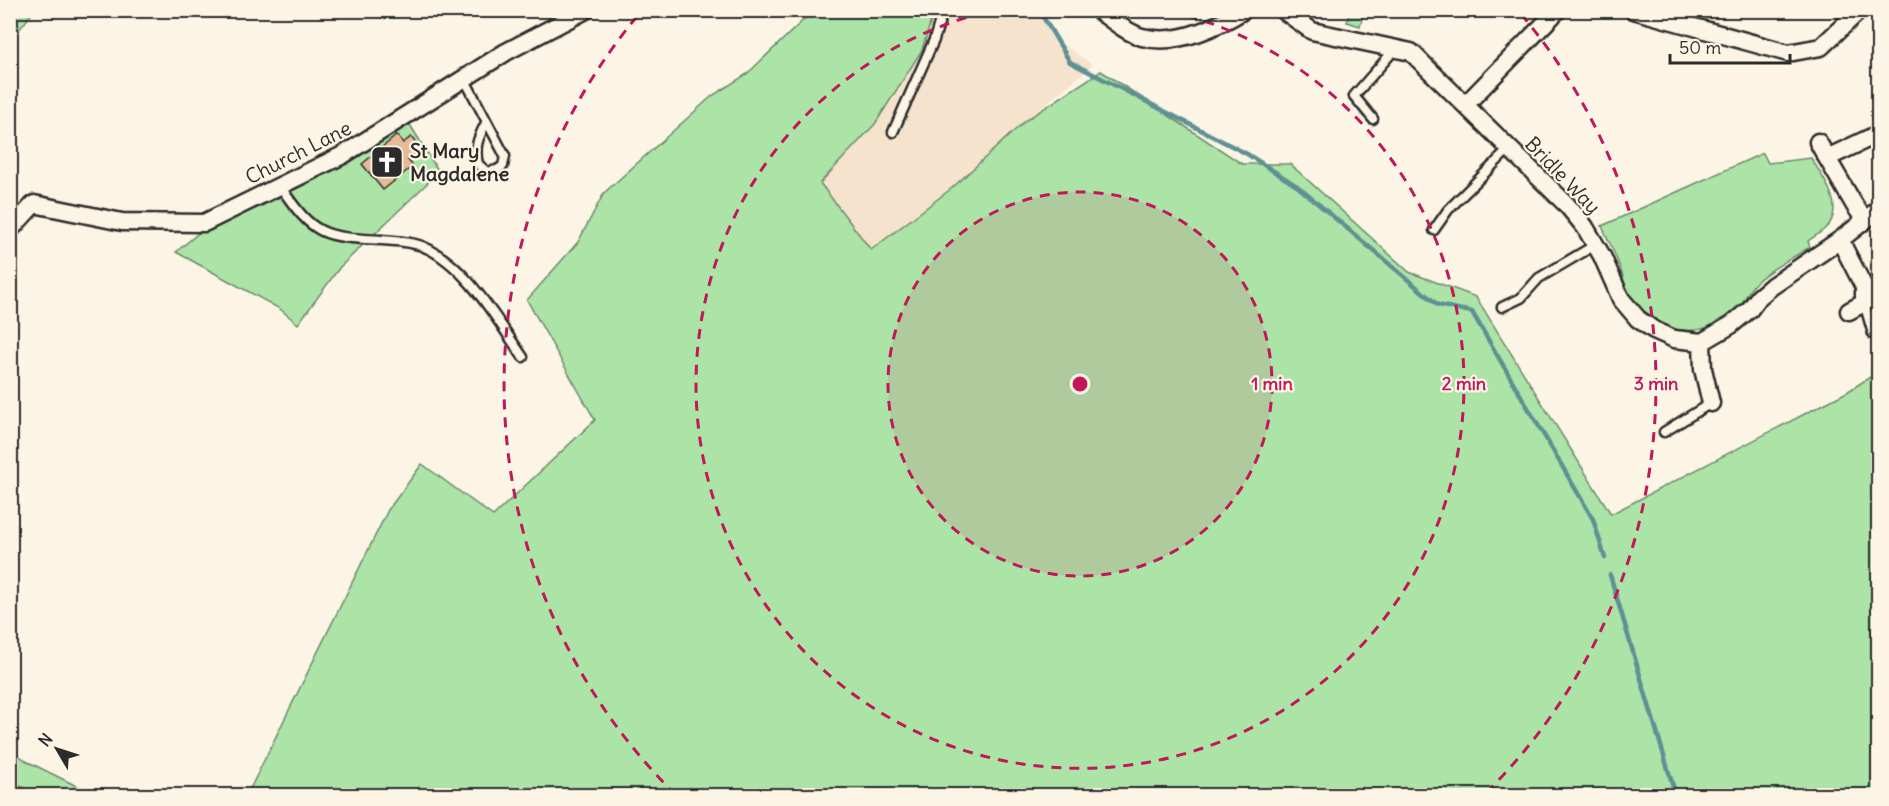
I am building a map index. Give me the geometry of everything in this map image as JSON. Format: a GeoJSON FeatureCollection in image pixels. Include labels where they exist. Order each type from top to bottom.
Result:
{"type":"FeatureCollection","features":[{"type":"Feature","properties":{"kind":"street","name":"Church Lane"},"geometry":{"type":"LineString","coordinates":[[10,230],[34,204],[122,222],[204,223],[342,155],[506,52],[586,10]]}},
{"type":"Feature","properties":{"kind":"street"},"geometry":{"type":"LineString","coordinates":[[1098,10],[1140,37],[1164,40],[1207,29],[1244,10]]}},
{"type":"Feature","properties":{"kind":"street","name":"Bridle Way"},"geometry":{"type":"LineString","coordinates":[[1283,10],[1312,31],[1411,52],[1567,205],[1585,227],[1621,299],[1638,319],[1654,330],[1674,339],[1702,342]]}},
{"type":"Feature","properties":{"kind":"street"},"geometry":{"type":"LineString","coordinates":[[1465,105],[1558,10]]}},
{"type":"Feature","properties":{"kind":"street"},"geometry":{"type":"LineString","coordinates":[[1633,10],[1788,54],[1821,47],[1860,10]]}},
{"type":"Feature","properties":{"kind":"street"},"geometry":{"type":"LineString","coordinates":[[1827,158],[1878,134]]}},
{"type":"Feature","properties":{"kind":"street"},"geometry":{"type":"LineString","coordinates":[[1711,402],[1703,369],[1702,342],[1731,325],[1772,286],[1840,240],[1872,215],[1855,206],[1818,142]]}},
{"type":"Feature","properties":{"kind":"street"},"geometry":{"type":"LineString","coordinates":[[1840,240],[1864,287],[1857,307]]}},
{"type":"Feature","properties":{"kind":"lane"},"geometry":{"type":"LineString","coordinates":[[893,132],[934,40],[943,10]]}},
{"type":"Feature","properties":{"kind":"lane"},"geometry":{"type":"LineString","coordinates":[[1374,119],[1354,96],[1397,48]]}},
{"type":"Feature","properties":{"kind":"lane"},"geometry":{"type":"LineString","coordinates":[[464,78],[505,156],[503,166],[487,172],[478,164],[476,149],[476,141],[486,123]]}},
{"type":"Feature","properties":{"kind":"lane"},"geometry":{"type":"LineString","coordinates":[[1434,230],[1448,210],[1509,149]]}},
{"type":"Feature","properties":{"kind":"lane"},"geometry":{"type":"LineString","coordinates":[[280,186],[304,219],[317,230],[338,238],[406,241],[444,258],[477,293],[522,357]]}},
{"type":"Feature","properties":{"kind":"lane"},"geometry":{"type":"LineString","coordinates":[[1502,307],[1521,298],[1539,278],[1595,245]]}},
{"type":"Feature","properties":{"kind":"lane"},"geometry":{"type":"LineString","coordinates":[[1857,307],[1873,334]]}},
{"type":"Feature","properties":{"kind":"lane"},"geometry":{"type":"LineString","coordinates":[[1664,432],[1711,402]]}},
{"type":"Feature","properties":{"kind":"shaded area"},"geometry":{"type":"Polygon","coordinates":[[[934,11],[1046,11],[1041,14],[1052,37],[1093,65],[1020,125],[952,188],[871,250],[814,188],[922,50],[934,11]]]}},
{"type":"Feature","properties":{"kind":"green space"},"geometry":{"type":"Polygon","coordinates":[[[814,10],[934,11],[922,50],[875,124],[820,183],[871,250],[952,188],[1026,120],[1101,71],[1242,164],[1290,164],[1409,272],[1476,297],[1611,514],[1847,392],[1878,372],[1878,795],[247,795],[388,510],[422,464],[493,516],[595,420],[527,300],[578,242],[604,193],[712,96],[747,74],[814,10]]]}},
{"type":"Feature","properties":{"kind":"green space"},"geometry":{"type":"Polygon","coordinates":[[[10,11],[34,11],[11,40],[10,11]]]}},
{"type":"Feature","properties":{"kind":"green space"},"geometry":{"type":"Polygon","coordinates":[[[1350,11],[1364,11],[1360,26],[1347,22],[1350,11]]]}},
{"type":"Feature","properties":{"kind":"green space"},"geometry":{"type":"Polygon","coordinates":[[[409,123],[439,172],[340,267],[298,324],[280,309],[176,252],[202,230],[261,206],[359,154],[409,123]]]}},
{"type":"Feature","properties":{"kind":"green space"},"geometry":{"type":"Polygon","coordinates":[[[1763,153],[1768,163],[1811,158],[1825,180],[1832,198],[1834,206],[1830,223],[1808,241],[1810,247],[1756,282],[1736,311],[1718,323],[1691,330],[1664,326],[1652,319],[1629,295],[1602,226],[1763,153]]]}},
{"type":"Feature","properties":{"kind":"green space"},"geometry":{"type":"Polygon","coordinates":[[[11,750],[28,762],[95,795],[37,795],[11,781],[11,750]]]}},
{"type":"Feature","properties":{"kind":"building","name":"St Mary Magdalene"},"geometry":{"type":"Polygon","coordinates":[[[397,135],[403,143],[411,137],[421,149],[408,160],[413,166],[383,190],[362,164],[397,135]]]}},
{"type":"Feature","properties":{"kind":"waterway"},"geometry":{"type":"LineString","coordinates":[[1039,10],[1070,62],[1247,154],[1297,186],[1438,305],[1472,312],[1593,519],[1605,558]]}},
{"type":"Feature","properties":{"kind":"waterway"},"geometry":{"type":"LineString","coordinates":[[1610,575],[1676,796]]}},
{"type":"Feature","properties":{"kind":"place","name":"St Mary Magdalene"},"geometry":{"type":"Point","coordinates":[387,162]}}]}
